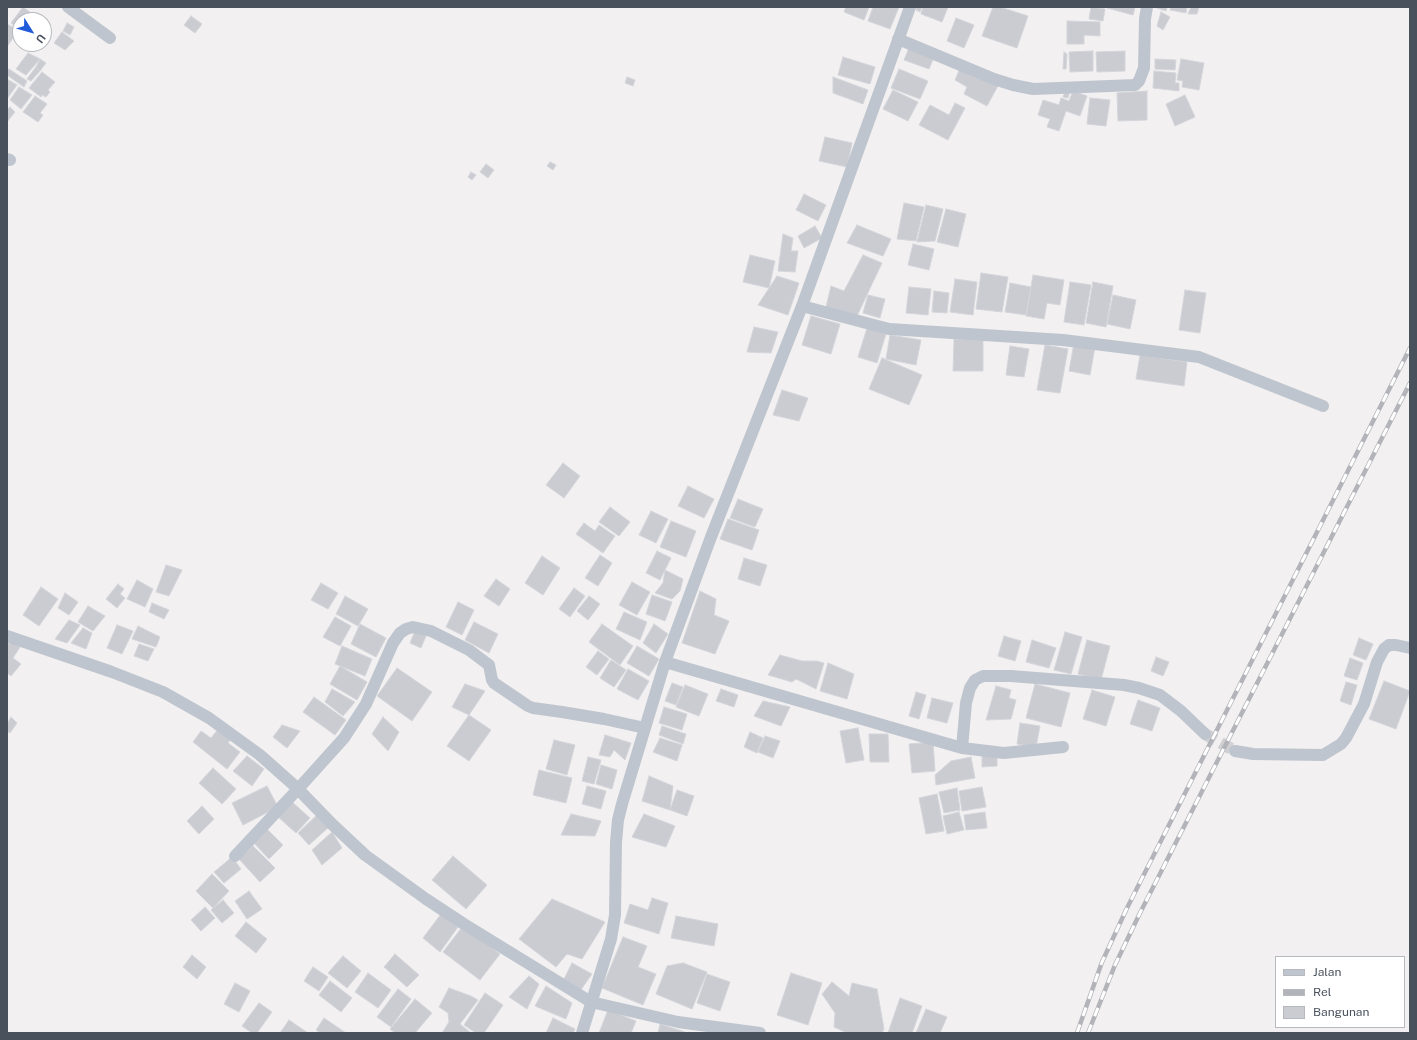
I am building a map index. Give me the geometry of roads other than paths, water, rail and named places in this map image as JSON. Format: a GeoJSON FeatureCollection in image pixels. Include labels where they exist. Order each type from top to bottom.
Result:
{"type":"FeatureCollection","features":[{"type":"Feature","properties":{"kind":"street"},"geometry":{"type":"LineString","coordinates":[[68,7],[110,38]]}},
{"type":"Feature","properties":{"kind":"street"},"geometry":{"type":"LineString","coordinates":[[582,1033],[611,939],[615,915],[616,842],[618,820],[665,662],[710,537],[802,306],[910,7]]}},
{"type":"Feature","properties":{"kind":"street"},"geometry":{"type":"LineString","coordinates":[[898,39],[994,79],[1033,89],[1135,85],[1139,81],[1144,68],[1145,19],[1147,7]]}},
{"type":"Feature","properties":{"kind":"street"},"geometry":{"type":"LineString","coordinates":[[802,306],[889,329],[1063,340],[1199,357],[1323,406]]}},
{"type":"Feature","properties":{"kind":"street"},"geometry":{"type":"LineString","coordinates":[[235,856],[344,738],[366,704],[393,642],[400,633],[406,629],[413,627],[431,631],[469,650],[489,665],[494,683],[532,708],[597,718],[645,728]]}},
{"type":"Feature","properties":{"kind":"street"},"geometry":{"type":"LineString","coordinates":[[7,636],[112,672],[163,692],[209,718],[260,755],[298,789],[365,855],[426,899],[464,924],[592,1002],[678,1022],[760,1033]]}},
{"type":"Feature","properties":{"kind":"street"},"geometry":{"type":"LineString","coordinates":[[1236,751],[1253,754],[1291,756],[1323,755],[1328,753],[1341,744],[1350,731],[1364,704],[1377,662],[1384,649],[1389,645],[1396,644],[1410,648]]}},
{"type":"Feature","properties":{"kind":"street"},"geometry":{"type":"LineString","coordinates":[[665,662],[962,748],[1004,753],[1063,747]]}},
{"type":"Feature","properties":{"kind":"street"},"geometry":{"type":"LineString","coordinates":[[962,748],[966,703],[970,688],[975,680],[983,676],[1011,676],[1124,685],[1149,691],[1160,695],[1205,734]]}},
{"type":"Feature","properties":{"kind":"tunnel"},"geometry":{"type":"LineString","coordinates":[[1205,734],[1235,751]]}},
{"type":"Feature","properties":{"kind":"railway"},"geometry":{"type":"LineString","coordinates":[[1077,1033],[1102,962],[1127,908],[1410,348]]}},
{"type":"Feature","properties":{"kind":"railway"},"geometry":{"type":"LineString","coordinates":[[1088,1033],[1115,965],[1140,913],[1410,383]]}}]}
